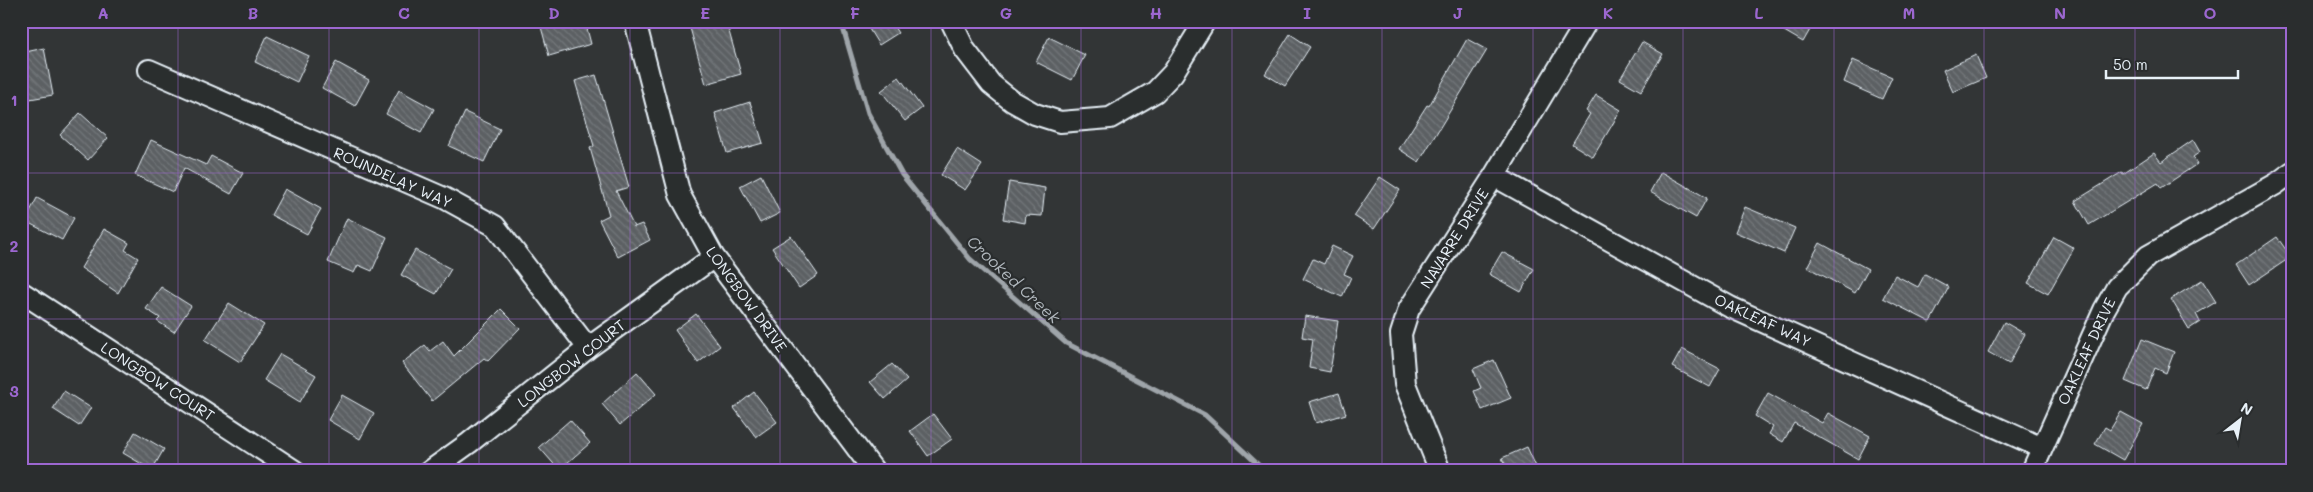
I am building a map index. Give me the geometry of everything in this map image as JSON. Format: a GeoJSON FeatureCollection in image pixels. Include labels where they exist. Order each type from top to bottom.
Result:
{"type":"FeatureCollection","features":[{"type":"Feature","properties":{"kind":"street","name":"LONGBOW DRIVE"},"geometry":{"type":"LineString","coordinates":[[635,21],[680,195],[714,257],[874,471]]}},
{"type":"Feature","properties":{"kind":"street"},"geometry":{"type":"LineString","coordinates":[[950,21],[965,50],[991,84],[1012,101],[1035,114],[1060,122],[1110,118],[1155,92],[1173,73],[1205,21]]}},
{"type":"Feature","properties":{"kind":"street","name":"NAVARRE DRIVE"},"geometry":{"type":"LineString","coordinates":[[1440,471],[1405,384],[1401,334],[1409,309],[1494,176],[1587,21]]}},
{"type":"Feature","properties":{"kind":"street","name":"ROUNDELAY WAY"},"geometry":{"type":"LineString","coordinates":[[149,70],[444,198],[495,226],[588,348]]}},
{"type":"Feature","properties":{"kind":"street","name":"OAKLEAF DRIVE"},"geometry":{"type":"LineString","coordinates":[[2032,471],[2104,310],[2117,287],[2148,256],[2276,184],[2292,172]]}},
{"type":"Feature","properties":{"kind":"street","name":"OAKLEAF WAY"},"geometry":{"type":"LineString","coordinates":[[1494,176],[1730,307],[2042,448]]}},
{"type":"Feature","properties":{"kind":"street","name":"LONGBOW COURT"},"geometry":{"type":"LineString","coordinates":[[430,471],[588,348],[714,257]]}},
{"type":"Feature","properties":{"kind":"street","name":"LONGBOW COURT"},"geometry":{"type":"LineString","coordinates":[[21,292],[295,471]]}},
{"type":"Feature","properties":{"kind":"building"},"geometry":{"type":"Polygon","coordinates":[[[545,21],[585,21],[591,44],[549,56],[541,27],[546,26],[545,21]]]}},
{"type":"Feature","properties":{"kind":"building"},"geometry":{"type":"Polygon","coordinates":[[[688,21],[726,21],[741,74],[706,84],[688,21]]]}},
{"type":"Feature","properties":{"kind":"building"},"geometry":{"type":"Polygon","coordinates":[[[864,21],[890,21],[898,33],[879,45],[864,21]]]}},
{"type":"Feature","properties":{"kind":"building"},"geometry":{"type":"Polygon","coordinates":[[[1767,21],[1815,21],[1803,42],[1767,21]]]}},
{"type":"Feature","properties":{"kind":"building"},"geometry":{"type":"Polygon","coordinates":[[[1290,34],[1310,47],[1285,86],[1265,74],[1290,34]]]}},
{"type":"Feature","properties":{"kind":"building"},"geometry":{"type":"Polygon","coordinates":[[[267,36],[309,56],[297,82],[255,62],[267,36]]]}},
{"type":"Feature","properties":{"kind":"building"},"geometry":{"type":"Polygon","coordinates":[[[1049,37],[1085,55],[1072,80],[1036,62],[1049,37]]]}},
{"type":"Feature","properties":{"kind":"building"},"geometry":{"type":"Polygon","coordinates":[[[1467,39],[1487,50],[1419,162],[1399,149],[1427,105],[1429,106],[1467,39]]]}},
{"type":"Feature","properties":{"kind":"building"},"geometry":{"type":"Polygon","coordinates":[[[1642,42],[1663,54],[1641,91],[1620,79],[1642,42]]]}},
{"type":"Feature","properties":{"kind":"building"},"geometry":{"type":"Polygon","coordinates":[[[44,48],[53,95],[24,100],[21,85],[21,53],[44,48]]]}},
{"type":"Feature","properties":{"kind":"building"},"geometry":{"type":"Polygon","coordinates":[[[1976,55],[1986,78],[1953,92],[1943,70],[1976,55]]]}},
{"type":"Feature","properties":{"kind":"building"},"geometry":{"type":"Polygon","coordinates":[[[1853,60],[1892,77],[1882,99],[1844,82],[1853,60]]]}},
{"type":"Feature","properties":{"kind":"building"},"geometry":{"type":"Polygon","coordinates":[[[336,62],[369,80],[355,106],[322,88],[336,62]]]}},
{"type":"Feature","properties":{"kind":"building"},"geometry":{"type":"Polygon","coordinates":[[[596,75],[629,187],[616,191],[634,227],[642,224],[650,240],[618,257],[599,220],[609,215],[590,148],[594,146],[575,81],[596,75]]]}},
{"type":"Feature","properties":{"kind":"building"},"geometry":{"type":"Polygon","coordinates":[[[899,77],[922,108],[905,121],[881,91],[899,77]]]}},
{"type":"Feature","properties":{"kind":"building"},"geometry":{"type":"Polygon","coordinates":[[[399,90],[434,109],[421,133],[386,114],[399,90]]]}},
{"type":"Feature","properties":{"kind":"building"},"geometry":{"type":"Polygon","coordinates":[[[1596,95],[1621,110],[1593,157],[1572,144],[1590,114],[1586,111],[1596,95]]]}},
{"type":"Feature","properties":{"kind":"building"},"geometry":{"type":"Polygon","coordinates":[[[750,102],[763,143],[727,153],[715,113],[750,102]]]}},
{"type":"Feature","properties":{"kind":"building"},"geometry":{"type":"Polygon","coordinates":[[[465,112],[500,129],[484,162],[449,146],[465,112]]]}},
{"type":"Feature","properties":{"kind":"building"},"geometry":{"type":"Polygon","coordinates":[[[80,113],[108,138],[88,160],[60,135],[80,113]]]}},
{"type":"Feature","properties":{"kind":"building"},"geometry":{"type":"Polygon","coordinates":[[[151,140],[206,165],[211,156],[243,173],[231,194],[184,168],[173,192],[135,175],[151,140]]]}},
{"type":"Feature","properties":{"kind":"building"},"geometry":{"type":"Polygon","coordinates":[[[2193,140],[2200,152],[2193,157],[2197,164],[2161,188],[2158,183],[2089,225],[2075,201],[2122,172],[2123,174],[2154,153],[2161,162],[2193,140]]]}},
{"type":"Feature","properties":{"kind":"building"},"geometry":{"type":"Polygon","coordinates":[[[957,149],[982,165],[965,190],[941,175],[957,149]]]}},
{"type":"Feature","properties":{"kind":"building"},"geometry":{"type":"Polygon","coordinates":[[[1661,172],[1707,198],[1696,218],[1650,192],[1661,172]]]}},
{"type":"Feature","properties":{"kind":"building"},"geometry":{"type":"Polygon","coordinates":[[[761,175],[780,213],[760,223],[740,186],[761,175]]]}},
{"type":"Feature","properties":{"kind":"building"},"geometry":{"type":"Polygon","coordinates":[[[1380,177],[1400,190],[1374,229],[1354,216],[1380,177]]]}},
{"type":"Feature","properties":{"kind":"building"},"geometry":{"type":"Polygon","coordinates":[[[1009,182],[1045,188],[1042,216],[1026,215],[1025,223],[1003,219],[1009,182]]]}},
{"type":"Feature","properties":{"kind":"building"},"geometry":{"type":"Polygon","coordinates":[[[285,189],[321,209],[307,234],[271,215],[285,189]]]}},
{"type":"Feature","properties":{"kind":"building"},"geometry":{"type":"Polygon","coordinates":[[[37,198],[74,218],[62,240],[25,221],[37,198]]]}},
{"type":"Feature","properties":{"kind":"building"},"geometry":{"type":"Polygon","coordinates":[[[1745,207],[1795,228],[1784,253],[1735,232],[1745,207]]]}},
{"type":"Feature","properties":{"kind":"building"},"geometry":{"type":"Polygon","coordinates":[[[347,218],[387,237],[372,271],[358,265],[354,273],[328,262],[347,218]]]}},
{"type":"Feature","properties":{"kind":"building"},"geometry":{"type":"Polygon","coordinates":[[[104,229],[129,243],[125,250],[138,258],[118,293],[81,268],[104,229]]]}},
{"type":"Feature","properties":{"kind":"building"},"geometry":{"type":"Polygon","coordinates":[[[791,236],[818,275],[799,288],[772,248],[791,236]]]}},
{"type":"Feature","properties":{"kind":"building"},"geometry":{"type":"Polygon","coordinates":[[[2054,237],[2074,248],[2048,294],[2028,283],[2054,237]]]}},
{"type":"Feature","properties":{"kind":"building"},"geometry":{"type":"Polygon","coordinates":[[[2277,237],[2291,257],[2249,285],[2236,265],[2277,237]]]}},
{"type":"Feature","properties":{"kind":"building"},"geometry":{"type":"Polygon","coordinates":[[[1820,243],[1868,269],[1855,293],[1807,267],[1820,243]]]}},
{"type":"Feature","properties":{"kind":"building"},"geometry":{"type":"Polygon","coordinates":[[[1332,246],[1353,256],[1344,274],[1351,277],[1342,297],[1303,279],[1313,259],[1324,264],[1332,246]]]}},
{"type":"Feature","properties":{"kind":"building"},"geometry":{"type":"Polygon","coordinates":[[[415,250],[451,269],[436,294],[401,275],[415,250]]]}},
{"type":"Feature","properties":{"kind":"building"},"geometry":{"type":"Polygon","coordinates":[[[1502,252],[1534,269],[1521,292],[1489,274],[1502,252]]]}},
{"type":"Feature","properties":{"kind":"building"},"geometry":{"type":"Polygon","coordinates":[[[1925,274],[1949,287],[1930,322],[1883,298],[1895,275],[1918,287],[1925,274]]]}},
{"type":"Feature","properties":{"kind":"building"},"geometry":{"type":"Polygon","coordinates":[[[2202,280],[2216,302],[2196,314],[2200,322],[2189,329],[2171,299],[2202,280]]]}},
{"type":"Feature","properties":{"kind":"building"},"geometry":{"type":"Polygon","coordinates":[[[161,287],[191,306],[174,332],[157,321],[160,318],[146,309],[161,287]]]}},
{"type":"Feature","properties":{"kind":"building"},"geometry":{"type":"Polygon","coordinates":[[[229,303],[264,325],[240,362],[205,340],[229,303]]]}},
{"type":"Feature","properties":{"kind":"building"},"geometry":{"type":"Polygon","coordinates":[[[501,309],[520,328],[488,361],[484,358],[432,401],[402,363],[425,345],[430,351],[443,341],[454,356],[501,309]]]}},
{"type":"Feature","properties":{"kind":"building"},"geometry":{"type":"Polygon","coordinates":[[[696,314],[720,346],[698,363],[675,330],[696,314]]]}},
{"type":"Feature","properties":{"kind":"building"},"geometry":{"type":"Polygon","coordinates":[[[1305,316],[1338,321],[1330,372],[1309,368],[1313,339],[1302,337],[1305,316]]]}},
{"type":"Feature","properties":{"kind":"building"},"geometry":{"type":"Polygon","coordinates":[[[2004,322],[2025,334],[2009,364],[1988,352],[2004,322]]]}},
{"type":"Feature","properties":{"kind":"building"},"geometry":{"type":"Polygon","coordinates":[[[2142,339],[2174,352],[2166,373],[2155,368],[2146,390],[2125,381],[2142,339]]]}},
{"type":"Feature","properties":{"kind":"building"},"geometry":{"type":"Polygon","coordinates":[[[1682,349],[1720,369],[1710,387],[1672,367],[1682,349]]]}},
{"type":"Feature","properties":{"kind":"building"},"geometry":{"type":"Polygon","coordinates":[[[280,354],[316,375],[300,402],[264,380],[280,354]]]}},
{"type":"Feature","properties":{"kind":"building"},"geometry":{"type":"Polygon","coordinates":[[[1494,360],[1511,398],[1482,410],[1474,391],[1481,388],[1473,369],[1494,360]]]}},
{"type":"Feature","properties":{"kind":"building"},"geometry":{"type":"Polygon","coordinates":[[[892,364],[907,380],[885,399],[870,382],[892,364]]]}},
{"type":"Feature","properties":{"kind":"building"},"geometry":{"type":"Polygon","coordinates":[[[637,372],[656,394],[620,425],[602,404],[637,372]]]}},
{"type":"Feature","properties":{"kind":"building"},"geometry":{"type":"Polygon","coordinates":[[[64,391],[91,408],[79,426],[53,409],[64,391]]]}},
{"type":"Feature","properties":{"kind":"building"},"geometry":{"type":"Polygon","coordinates":[[[754,392],[777,422],[756,437],[734,408],[754,392]]]}},
{"type":"Feature","properties":{"kind":"building"},"geometry":{"type":"Polygon","coordinates":[[[1339,393],[1346,414],[1316,423],[1309,402],[1339,393]]]}},
{"type":"Feature","properties":{"kind":"building"},"geometry":{"type":"Polygon","coordinates":[[[1768,393],[1822,423],[1828,413],[1870,436],[1858,459],[1794,423],[1783,442],[1769,434],[1773,427],[1755,416],[1768,393]]]}},
{"type":"Feature","properties":{"kind":"building"},"geometry":{"type":"Polygon","coordinates":[[[342,395],[374,413],[360,439],[328,420],[342,395]]]}},
{"type":"Feature","properties":{"kind":"building"},"geometry":{"type":"Polygon","coordinates":[[[2121,412],[2143,424],[2123,460],[2095,444],[2105,427],[2110,430],[2121,412]]]}},
{"type":"Feature","properties":{"kind":"building"},"geometry":{"type":"Polygon","coordinates":[[[933,414],[952,439],[928,456],[910,431],[933,414]]]}},
{"type":"Feature","properties":{"kind":"building"},"geometry":{"type":"Polygon","coordinates":[[[570,420],[590,443],[559,470],[539,447],[570,420]]]}},
{"type":"Feature","properties":{"kind":"building"},"geometry":{"type":"Polygon","coordinates":[[[135,432],[164,449],[152,470],[123,453],[135,432]]]}},
{"type":"Feature","properties":{"kind":"building"},"geometry":{"type":"Polygon","coordinates":[[[1527,447],[1538,471],[1508,471],[1502,458],[1527,447]]]}},
{"type":"Feature","properties":{"kind":"waterway","name":"Crooked Creek"},"geometry":{"type":"LineString","coordinates":[[841,21],[868,113],[902,175],[970,259],[1066,343],[1205,415],[1265,471]]}}]}
